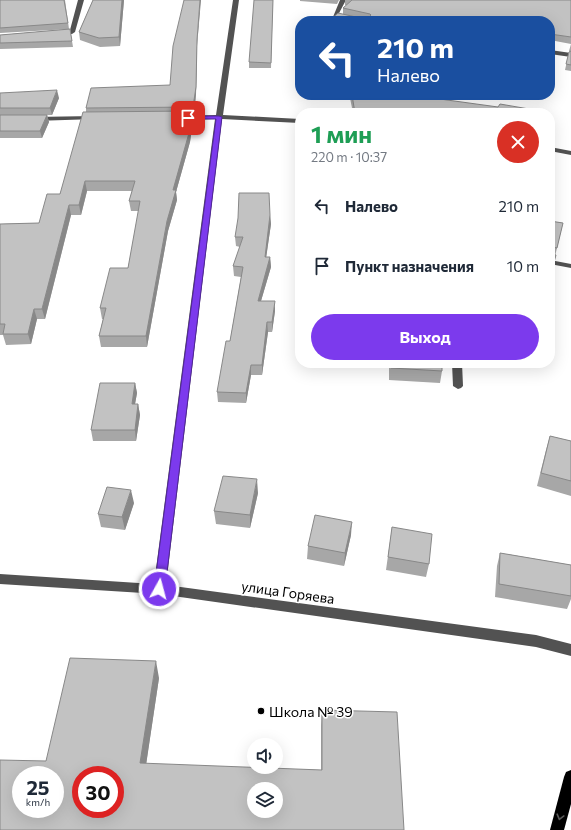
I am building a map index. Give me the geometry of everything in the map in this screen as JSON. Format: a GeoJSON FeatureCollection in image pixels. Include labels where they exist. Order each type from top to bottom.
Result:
{"type":"FeatureCollection","features":[{"type":"Feature","properties":{"kind":"main road"},"geometry":{"type":"LineString","coordinates":[[556,830],[571,777]]}},
{"type":"Feature","properties":{"kind":"street"},"geometry":{"type":"LineString","coordinates":[[48,33],[72,32],[81,0]]}},
{"type":"Feature","properties":{"kind":"street"},"geometry":{"type":"LineString","coordinates":[[159,589],[219,117],[236,0]]}},
{"type":"Feature","properties":{"kind":"street"},"geometry":{"type":"LineString","coordinates":[[335,16],[343,0]]}},
{"type":"Feature","properties":{"kind":"street"},"geometry":{"type":"LineString","coordinates":[[555,53],[571,55]]}},
{"type":"Feature","properties":{"kind":"street"},"geometry":{"type":"LineString","coordinates":[[172,118],[219,117],[295,121]]}},
{"type":"Feature","properties":{"kind":"street"},"geometry":{"type":"LineString","coordinates":[[24,119],[102,118]]}},
{"type":"Feature","properties":{"kind":"street"},"geometry":{"type":"LineString","coordinates":[[555,150],[571,153]]}},
{"type":"Feature","properties":{"kind":"street"},"geometry":{"type":"LineString","coordinates":[[555,263],[571,266]]}},
{"type":"Feature","properties":{"kind":"street"},"geometry":{"type":"LineString","coordinates":[[457,368],[458,386]]}},
{"type":"Feature","properties":{"kind":"street","name":"улица Горяева"},"geometry":{"type":"LineString","coordinates":[[0,580],[159,589],[536,641],[571,650]]}},
{"type":"Feature","properties":{"kind":"building"},"geometry":{"type":"Polygon","coordinates":[[[0,0],[64,0],[68,23],[0,28],[0,0]]]}},
{"type":"Feature","properties":{"kind":"building"},"geometry":{"type":"Polygon","coordinates":[[[93,0],[122,0],[119,37],[99,38],[79,32],[93,0]]]}},
{"type":"Feature","properties":{"kind":"building"},"geometry":{"type":"Polygon","coordinates":[[[184,0],[200,0],[196,87],[193,107],[86,108],[91,88],[170,85],[173,46],[184,0]]]}},
{"type":"Feature","properties":{"kind":"building"},"geometry":{"type":"Polygon","coordinates":[[[254,0],[273,0],[271,63],[249,62],[254,0]]]}},
{"type":"Feature","properties":{"kind":"building"},"geometry":{"type":"Polygon","coordinates":[[[352,0],[571,0],[571,37],[555,35],[555,16],[370,16],[370,14],[343,8],[352,0]]]}},
{"type":"Feature","properties":{"kind":"building"},"geometry":{"type":"Polygon","coordinates":[[[338,13],[352,16],[335,16],[338,13]]]}},
{"type":"Feature","properties":{"kind":"building"},"geometry":{"type":"Polygon","coordinates":[[[70,29],[72,41],[0,43],[0,35],[70,29]]]}},
{"type":"Feature","properties":{"kind":"building"},"geometry":{"type":"Polygon","coordinates":[[[571,51],[571,65],[566,64],[569,52],[571,51]]]}},
{"type":"Feature","properties":{"kind":"building"},"geometry":{"type":"Polygon","coordinates":[[[57,90],[50,108],[0,108],[0,93],[57,90]]]}},
{"type":"Feature","properties":{"kind":"building"},"geometry":{"type":"Polygon","coordinates":[[[353,100],[447,100],[498,107],[500,104],[523,108],[354,108],[353,100]]]}},
{"type":"Feature","properties":{"kind":"building"},"geometry":{"type":"Polygon","coordinates":[[[192,111],[189,133],[173,190],[176,190],[167,221],[146,336],[99,336],[106,308],[100,308],[110,268],[128,268],[140,201],[129,201],[135,181],[85,181],[79,205],[69,205],[42,309],[34,309],[28,334],[3,334],[5,324],[0,324],[0,224],[39,223],[47,194],[60,194],[83,112],[192,111]]]}},
{"type":"Feature","properties":{"kind":"building"},"geometry":{"type":"Polygon","coordinates":[[[0,115],[47,115],[40,131],[0,131],[0,115]]]}},
{"type":"Feature","properties":{"kind":"building"},"geometry":{"type":"Polygon","coordinates":[[[239,193],[269,193],[270,215],[265,257],[270,257],[258,301],[275,301],[272,322],[267,322],[262,365],[251,365],[246,393],[217,392],[226,341],[230,341],[243,267],[233,266],[243,237],[235,237],[238,218],[239,193]]]}},
{"type":"Feature","properties":{"kind":"building"},"geometry":{"type":"Polygon","coordinates":[[[555,222],[563,223],[557,248],[555,248],[555,222]]]}},
{"type":"Feature","properties":{"kind":"building"},"geometry":{"type":"Polygon","coordinates":[[[391,368],[442,368],[442,371],[391,368]]]}},
{"type":"Feature","properties":{"kind":"building"},"geometry":{"type":"Polygon","coordinates":[[[100,383],[135,383],[132,404],[138,404],[135,430],[91,430],[100,383]]]}},
{"type":"Feature","properties":{"kind":"building"},"geometry":{"type":"Polygon","coordinates":[[[550,436],[571,441],[571,481],[541,473],[550,436]]]}},
{"type":"Feature","properties":{"kind":"building"},"geometry":{"type":"Polygon","coordinates":[[[223,476],[257,479],[250,515],[214,511],[223,476]]]}},
{"type":"Feature","properties":{"kind":"building"},"geometry":{"type":"Polygon","coordinates":[[[107,487],[131,490],[122,517],[98,514],[107,487]]]}},
{"type":"Feature","properties":{"kind":"building"},"geometry":{"type":"Polygon","coordinates":[[[315,515],[352,522],[345,553],[308,546],[315,515]]]}},
{"type":"Feature","properties":{"kind":"building"},"geometry":{"type":"Polygon","coordinates":[[[392,527],[432,534],[429,564],[388,557],[392,527]]]}},
{"type":"Feature","properties":{"kind":"building"},"geometry":{"type":"Polygon","coordinates":[[[500,553],[571,565],[571,596],[499,584],[500,553]]]}},
{"type":"Feature","properties":{"kind":"building"},"geometry":{"type":"Polygon","coordinates":[[[70,658],[156,661],[140,763],[247,767],[247,774],[283,774],[283,768],[322,770],[322,710],[397,712],[404,830],[0,830],[0,760],[46,761],[70,658]]]}},
{"type":"Feature","properties":{"kind":"place","name":"Школа № 39"},"geometry":{"type":"Point","coordinates":[261,711]}},
{"type":"Feature","properties":{"kind":"route"},"geometry":{"type":"LineString","coordinates":[[159,589],[219,117],[188,118]]}}]}
